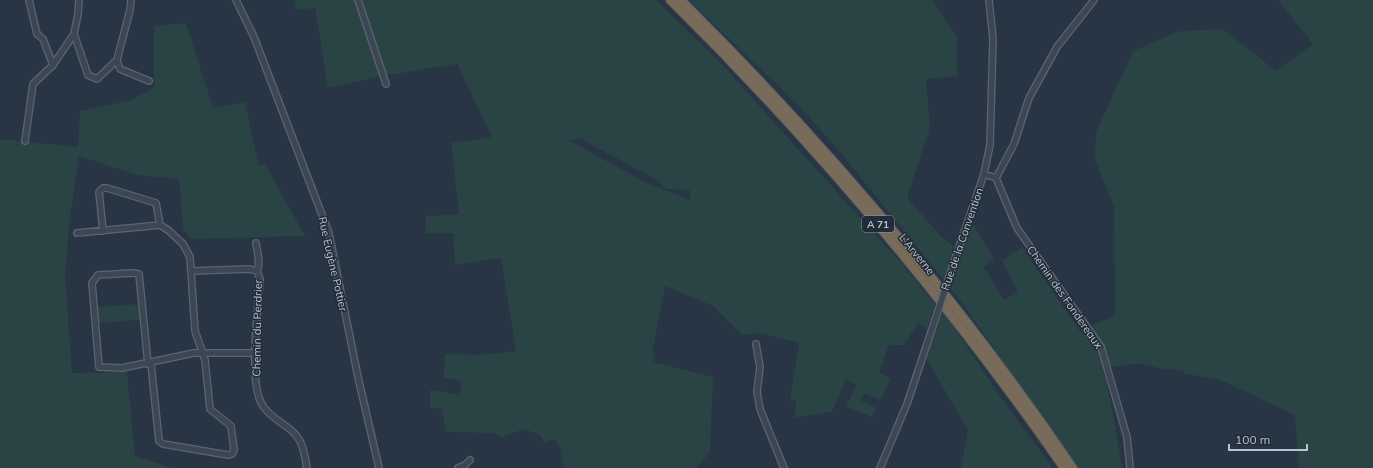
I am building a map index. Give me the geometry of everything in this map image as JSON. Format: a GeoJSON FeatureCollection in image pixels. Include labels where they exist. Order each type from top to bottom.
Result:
{"type":"FeatureCollection","features":[{"type":"Feature","properties":{"kind":"highway","name":"L'Arverne"},"geometry":{"type":"LineString","coordinates":[[670,0],[786,119],[874,219],[960,325],[1064,468]]}},
{"type":"Feature","properties":{"kind":"highway","name":"L'Arverne"},"geometry":{"type":"LineString","coordinates":[[681,0],[798,120],[885,220],[994,357],[1073,468]]}},
{"type":"Feature","properties":{"kind":"street"},"geometry":{"type":"LineString","coordinates":[[29,0],[37,34],[43,40],[53,65]]}},
{"type":"Feature","properties":{"kind":"street"},"geometry":{"type":"LineString","coordinates":[[25,140],[33,84],[53,65],[74,34],[79,0]]}},
{"type":"Feature","properties":{"kind":"street"},"geometry":{"type":"LineString","coordinates":[[131,0],[118,60],[120,69],[149,81]]}},
{"type":"Feature","properties":{"kind":"street","name":"Rue Eugène Pottier"},"geometry":{"type":"LineString","coordinates":[[236,0],[254,36],[329,233],[358,377],[379,468]]}},
{"type":"Feature","properties":{"kind":"street"},"geometry":{"type":"LineString","coordinates":[[358,0],[386,84]]}},
{"type":"Feature","properties":{"kind":"street","name":"Rue de la Convention"},"geometry":{"type":"LineString","coordinates":[[880,468],[907,404],[984,174],[990,145],[992,86],[993,39],[989,0]]}},
{"type":"Feature","properties":{"kind":"street"},"geometry":{"type":"LineString","coordinates":[[984,174],[996,178],[1014,144],[1029,98],[1057,47],[1094,0]]}},
{"type":"Feature","properties":{"kind":"street"},"geometry":{"type":"LineString","coordinates":[[74,34],[88,75],[97,79],[118,60]]}},
{"type":"Feature","properties":{"kind":"street","name":"Chemin des Fondereaux"},"geometry":{"type":"LineString","coordinates":[[996,178],[1017,228],[1102,347],[1127,438],[1130,468]]}},
{"type":"Feature","properties":{"kind":"street"},"geometry":{"type":"LineString","coordinates":[[103,231],[99,192],[107,188],[156,203],[160,225]]}},
{"type":"Feature","properties":{"kind":"street"},"geometry":{"type":"LineString","coordinates":[[77,233],[160,225],[168,230],[183,244],[190,257],[196,331],[203,353],[205,360],[210,409],[231,426],[234,450],[230,455],[163,444],[159,441],[149,364],[140,281],[138,274],[133,272],[98,275],[92,283],[99,367],[122,368],[149,364],[194,353],[203,353],[256,353]]}},
{"type":"Feature","properties":{"kind":"street","name":"Chemin du Perdrier"},"geometry":{"type":"LineString","coordinates":[[256,243],[259,268],[257,271],[260,279],[255,376],[260,401],[271,416],[295,433],[302,447],[307,468]]}},
{"type":"Feature","properties":{"kind":"street"},"geometry":{"type":"LineString","coordinates":[[192,271],[249,269],[257,271]]}},
{"type":"Feature","properties":{"kind":"street"},"geometry":{"type":"LineString","coordinates":[[756,344],[760,367],[757,392],[760,409],[784,468]]}},
{"type":"Feature","properties":{"kind":"street"},"geometry":{"type":"LineString","coordinates":[[458,468],[465,466],[470,460]]}},
{"type":"Feature","properties":{"kind":"green space"},"geometry":{"type":"Polygon","coordinates":[[[295,0],[656,0],[718,60],[901,263],[935,304],[927,329],[918,323],[904,345],[889,345],[879,372],[890,379],[881,400],[864,394],[861,401],[877,408],[872,417],[846,407],[856,385],[846,379],[832,412],[794,418],[797,399],[790,401],[799,343],[760,333],[742,335],[713,306],[665,286],[653,350],[654,362],[713,377],[710,452],[697,468],[564,468],[560,448],[554,439],[544,443],[540,435],[524,429],[502,437],[494,433],[446,432],[442,409],[430,408],[430,390],[460,395],[461,381],[444,378],[445,354],[479,355],[516,351],[501,258],[455,265],[453,233],[425,234],[426,216],[459,214],[451,143],[492,137],[457,64],[377,77],[328,88],[315,8],[296,10],[295,0]],[[579,138],[570,141],[643,181],[690,200],[690,190],[665,189],[659,181],[579,138]]]}},
{"type":"Feature","properties":{"kind":"green space"},"geometry":{"type":"Polygon","coordinates":[[[689,0],[932,0],[957,37],[957,76],[926,79],[930,127],[907,198],[938,233],[954,247],[963,222],[972,223],[994,259],[984,267],[1004,300],[1018,292],[1002,261],[1022,247],[1080,331],[1115,315],[1114,206],[1095,160],[1096,132],[1133,51],[1180,31],[1223,29],[1276,71],[1313,44],[1278,0],[1373,0],[1373,468],[1299,468],[1295,415],[1218,379],[1185,374],[1182,370],[1163,369],[1138,363],[1103,368],[1114,419],[1122,468],[1079,468],[960,300],[835,146],[796,103],[689,0]]]}},
{"type":"Feature","properties":{"kind":"green space"},"geometry":{"type":"Polygon","coordinates":[[[186,23],[213,108],[245,102],[259,166],[265,164],[305,236],[191,239],[183,228],[179,179],[137,175],[79,156],[70,216],[65,275],[72,373],[127,372],[135,456],[174,468],[0,468],[0,139],[78,147],[80,111],[132,100],[154,87],[154,26],[186,23]]]}},
{"type":"Feature","properties":{"kind":"green space"},"geometry":{"type":"Polygon","coordinates":[[[139,304],[140,320],[98,323],[97,307],[139,304]]]}},
{"type":"Feature","properties":{"kind":"green space"},"geometry":{"type":"Polygon","coordinates":[[[943,311],[1003,400],[1053,468],[961,468],[968,430],[926,358],[943,311]]]}}]}
